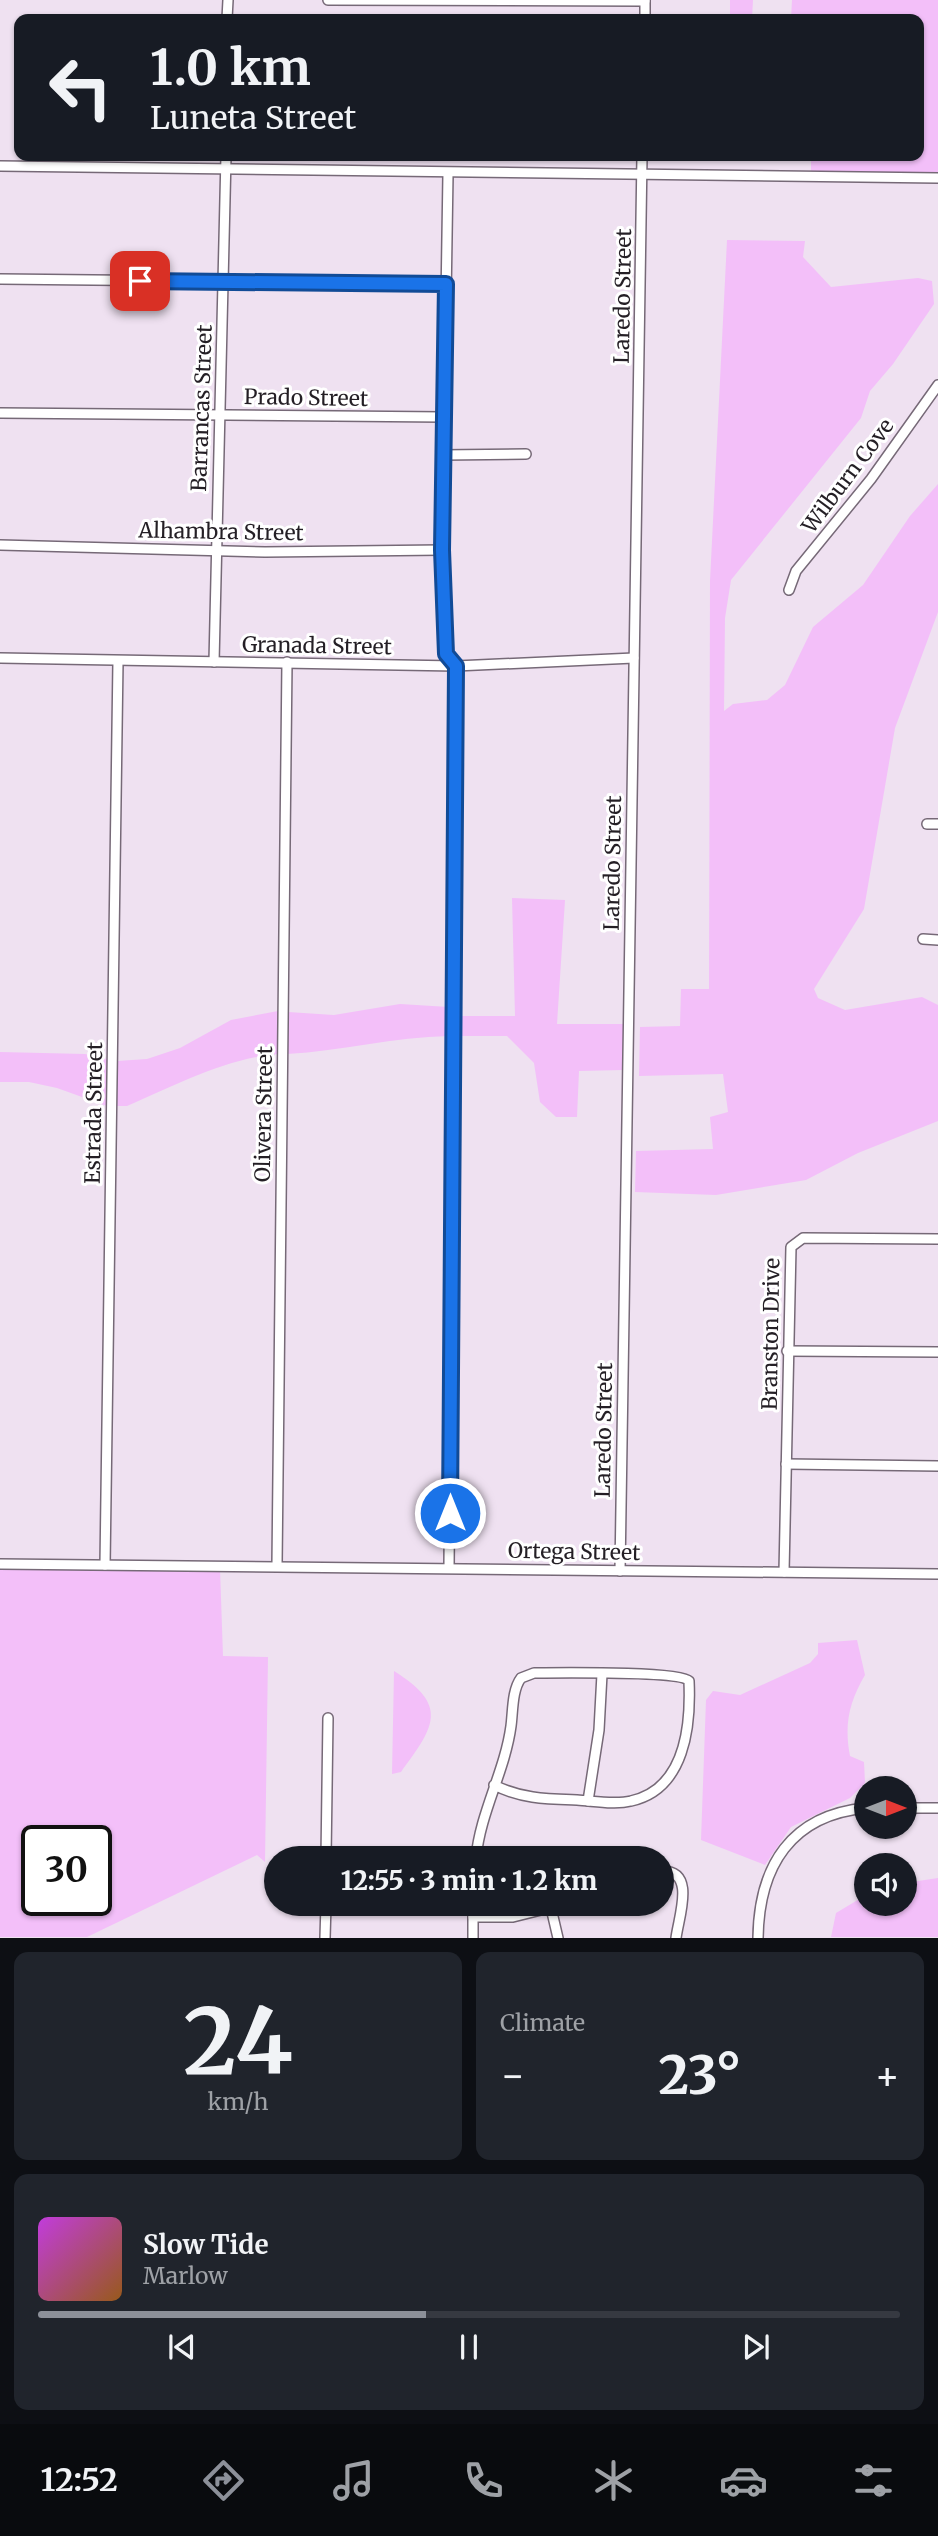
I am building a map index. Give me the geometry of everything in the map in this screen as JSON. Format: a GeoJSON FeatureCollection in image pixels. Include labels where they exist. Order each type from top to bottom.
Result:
{"type":"FeatureCollection","features":[{"type":"Feature","properties":{"kind":"street"},"geometry":{"type":"LineString","coordinates":[[328,0],[645,1]]}},
{"type":"Feature","properties":{"kind":"street","name":"Barrancas Street"},"geometry":{"type":"LineString","coordinates":[[214,662],[226,161]]}},
{"type":"Feature","properties":{"kind":"street","name":"Laredo Street"},"geometry":{"type":"LineString","coordinates":[[620,1571],[642,161]]}},
{"type":"Feature","properties":{"kind":"street"},"geometry":{"type":"LineString","coordinates":[[0,166],[448,174],[938,178]]}},
{"type":"Feature","properties":{"kind":"street"},"geometry":{"type":"LineString","coordinates":[[448,174],[442,550],[446,654],[456,666],[449,1568]]}},
{"type":"Feature","properties":{"kind":"street"},"geometry":{"type":"LineString","coordinates":[[0,279],[446,284]]}},
{"type":"Feature","properties":{"kind":"street","name":"Wilburn Cove"},"geometry":{"type":"LineString","coordinates":[[789,590],[796,572],[871,479],[938,385]]}},
{"type":"Feature","properties":{"kind":"street","name":"Prado Street"},"geometry":{"type":"LineString","coordinates":[[0,413],[443,417]]}},
{"type":"Feature","properties":{"kind":"street"},"geometry":{"type":"LineString","coordinates":[[442,455],[526,454]]}},
{"type":"Feature","properties":{"kind":"street","name":"Alhambra Street"},"geometry":{"type":"LineString","coordinates":[[0,545],[215,550],[442,550]]}},
{"type":"Feature","properties":{"kind":"street","name":"Granada Street"},"geometry":{"type":"LineString","coordinates":[[0,657],[456,666],[634,658]]}},
{"type":"Feature","properties":{"kind":"street","name":"Estrada Street"},"geometry":{"type":"LineString","coordinates":[[105,1565],[118,661]]}},
{"type":"Feature","properties":{"kind":"street","name":"Olivera Street"},"geometry":{"type":"LineString","coordinates":[[277,1565],[287,662]]}},
{"type":"Feature","properties":{"kind":"street"},"geometry":{"type":"LineString","coordinates":[[927,824],[938,824]]}},
{"type":"Feature","properties":{"kind":"street"},"geometry":{"type":"LineString","coordinates":[[923,939],[938,940]]}},
{"type":"Feature","properties":{"kind":"street","name":"Branston Drive"},"geometry":{"type":"LineString","coordinates":[[783,1572],[788,1253],[795,1242],[803,1238],[938,1239]]}},
{"type":"Feature","properties":{"kind":"street"},"geometry":{"type":"LineString","coordinates":[[787,1350],[938,1352]]}},
{"type":"Feature","properties":{"kind":"street"},"geometry":{"type":"LineString","coordinates":[[786,1464],[938,1466]]}},
{"type":"Feature","properties":{"kind":"street","name":"Ortega Street"},"geometry":{"type":"LineString","coordinates":[[0,1564],[938,1574]]}},
{"type":"Feature","properties":{"kind":"street"},"geometry":{"type":"LineString","coordinates":[[479,1846],[494,1785],[511,1730],[516,1689],[521,1678],[534,1673],[602,1674],[685,1677],[689,1681],[687,1739],[680,1760],[649,1794],[628,1802],[527,1798],[494,1785]]}},
{"type":"Feature","properties":{"kind":"street"},"geometry":{"type":"LineString","coordinates":[[588,1801],[598,1730],[602,1674]]}},
{"type":"Feature","properties":{"kind":"street"},"geometry":{"type":"LineString","coordinates":[[326,1846],[328,1718]]}},
{"type":"Feature","properties":{"kind":"street"},"geometry":{"type":"LineString","coordinates":[[917,1808],[938,1808]]}},
{"type":"Feature","properties":{"kind":"street"},"geometry":{"type":"LineString","coordinates":[[758,1937],[763,1890],[781,1852],[815,1822],[832,1814],[854,1810]]}},
{"type":"Feature","properties":{"kind":"street"},"geometry":{"type":"LineString","coordinates":[[674,1873],[682,1880],[683,1896],[676,1937]]}},
{"type":"Feature","properties":{"kind":"street"},"geometry":{"type":"LineString","coordinates":[[325,1937],[326,1916]]}},
{"type":"Feature","properties":{"kind":"street"},"geometry":{"type":"LineString","coordinates":[[474,1937],[473,1917],[517,1916]]}},
{"type":"Feature","properties":{"kind":"street"},"geometry":{"type":"LineString","coordinates":[[553,1916],[558,1937]]}},
{"type":"Feature","properties":{"kind":"shaded area"},"geometry":{"type":"Polygon","coordinates":[[[730,0],[753,0],[752,14],[730,14],[730,0]]]}},
{"type":"Feature","properties":{"kind":"shaded area"},"geometry":{"type":"Polygon","coordinates":[[[792,0],[938,0],[938,174],[811,172],[811,161],[924,161],[924,14],[791,14],[792,0]]]}},
{"type":"Feature","properties":{"kind":"shaded area"},"geometry":{"type":"Polygon","coordinates":[[[727,240],[805,241],[803,257],[831,287],[918,278],[932,281],[934,304],[893,364],[870,391],[861,418],[731,580],[725,618],[724,711],[733,704],[767,700],[785,685],[813,627],[863,585],[910,516],[938,484],[938,612],[895,728],[864,909],[814,989],[818,998],[845,1010],[922,997],[938,1005],[938,1121],[858,1153],[806,1180],[716,1195],[635,1192],[636,1151],[713,1149],[710,1117],[728,1112],[723,1074],[639,1076],[640,1027],[680,1026],[681,989],[709,989],[710,581],[727,240]]]}},
{"type":"Feature","properties":{"kind":"shaded area"},"geometry":{"type":"Polygon","coordinates":[[[512,898],[565,900],[557,1024],[623,1024],[623,1070],[579,1071],[577,1117],[556,1117],[540,1102],[534,1063],[507,1036],[458,1036],[458,1016],[515,1016],[512,898]]]}},
{"type":"Feature","properties":{"kind":"shaded area"},"geometry":{"type":"Polygon","coordinates":[[[400,1004],[449,1007],[449,1036],[287,1054],[288,1012],[334,1015],[400,1004]]]}},
{"type":"Feature","properties":{"kind":"shaded area"},"geometry":{"type":"Polygon","coordinates":[[[278,1011],[278,1054],[220,1067],[127,1106],[116,1106],[117,1061],[147,1059],[180,1048],[231,1020],[278,1011]]]}},
{"type":"Feature","properties":{"kind":"shaded area"},"geometry":{"type":"Polygon","coordinates":[[[0,1052],[85,1054],[107,1059],[107,1106],[57,1088],[29,1082],[0,1082],[0,1052]]]}},
{"type":"Feature","properties":{"kind":"shaded area"},"geometry":{"type":"Polygon","coordinates":[[[0,1568],[220,1569],[223,1656],[268,1657],[264,1861],[257,1855],[87,1937],[0,1937],[0,1568]]]}},
{"type":"Feature","properties":{"kind":"shaded area"},"geometry":{"type":"Polygon","coordinates":[[[857,1640],[865,1675],[852,1704],[848,1734],[850,1756],[864,1762],[865,1776],[854,1776],[854,1794],[791,1827],[765,1865],[701,1840],[706,1700],[713,1691],[740,1695],[810,1663],[818,1654],[818,1643],[857,1640]]]}},
{"type":"Feature","properties":{"kind":"shaded area"},"geometry":{"type":"Polygon","coordinates":[[[394,1671],[423,1695],[430,1706],[431,1718],[422,1742],[401,1772],[392,1774],[394,1671]]]}},
{"type":"Feature","properties":{"kind":"shaded area"},"geometry":{"type":"Polygon","coordinates":[[[938,1878],[938,1937],[831,1937],[836,1913],[854,1902],[854,1916],[917,1916],[917,1881],[938,1878]]]}},
{"type":"Feature","properties":{"kind":"route"},"geometry":{"type":"LineString","coordinates":[[140,281],[446,284],[442,550],[446,654],[456,666],[450,1513]]}}]}
